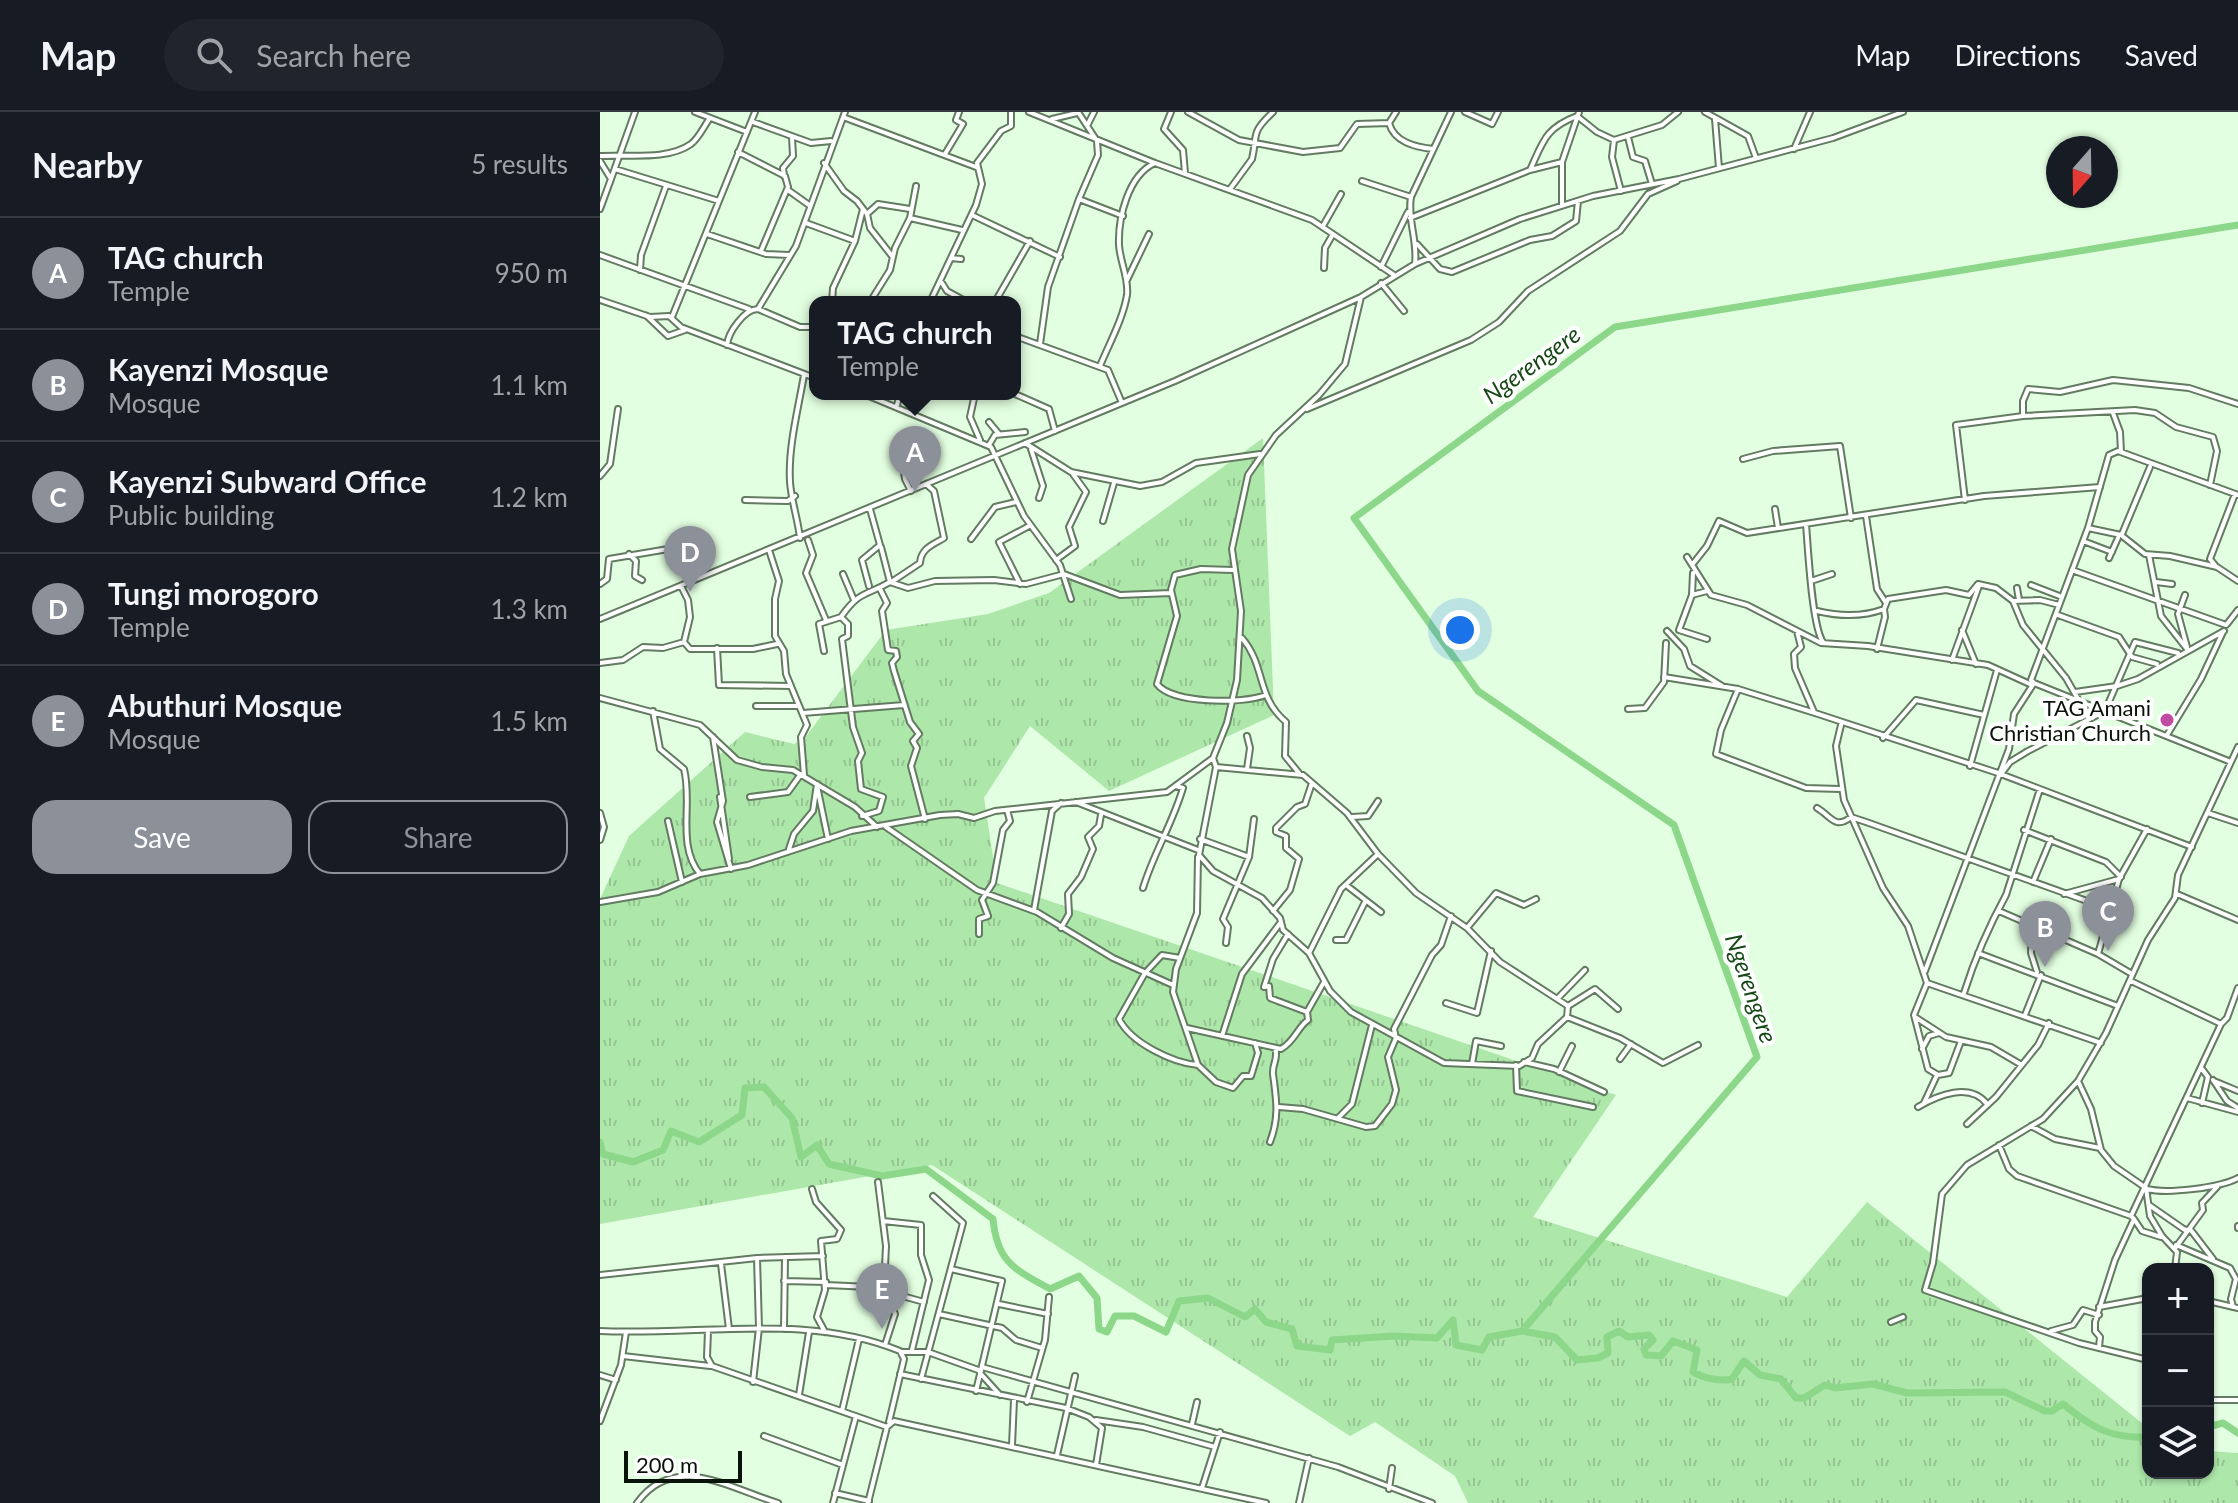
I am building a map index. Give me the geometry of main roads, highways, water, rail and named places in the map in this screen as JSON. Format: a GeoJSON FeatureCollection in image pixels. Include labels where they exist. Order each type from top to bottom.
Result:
{"type":"FeatureCollection","features":[{"type":"Feature","properties":{"kind":"waterway","name":"Ngerengere"},"geometry":{"type":"LineString","coordinates":[[600,1142],[603,1154],[633,1162],[663,1150],[671,1131],[699,1142],[742,1115],[745,1088],[764,1087],[792,1118],[801,1157],[817,1145],[829,1164],[882,1176],[926,1169],[993,1219],[1003,1255],[1026,1276],[1050,1289],[1079,1276],[1097,1298],[1099,1329],[1107,1332],[1115,1316],[1134,1316],[1166,1332],[1179,1301],[1208,1298],[1245,1317],[1255,1309],[1266,1322],[1292,1329],[1297,1346],[1330,1350],[1332,1340],[1394,1336],[1437,1338],[1453,1320],[1456,1345],[1482,1350],[1489,1337],[1522,1331],[1757,1057],[1674,825],[1478,691],[1354,518],[1615,327],[2238,225]]}},
{"type":"Feature","properties":{"kind":"waterway"},"geometry":{"type":"LineString","coordinates":[[1522,1331],[1555,1337],[1577,1360],[1598,1358],[1608,1353],[1607,1337],[1619,1331],[1628,1337],[1649,1335],[1653,1340],[1644,1349],[1646,1355],[1661,1356],[1673,1341],[1697,1350],[1693,1372],[1723,1380],[1732,1379],[1744,1361],[1760,1375],[1781,1379],[1796,1398],[1804,1398],[1825,1385],[1835,1388],[1873,1384],[1907,1393],[2005,1392],[2045,1411],[2052,1411],[2063,1404],[2102,1430],[2142,1437]]}},
{"type":"Feature","properties":{"kind":"waterway"},"geometry":{"type":"LineString","coordinates":[[2214,1425],[2223,1423],[2238,1433]]}},
{"type":"Feature","properties":{"kind":"place","name":"TAG church"},"geometry":{"type":"Point","coordinates":[915,492]}},
{"type":"Feature","properties":{"kind":"place","name":"Tungi morogoro"},"geometry":{"type":"Point","coordinates":[690,592]}},
{"type":"Feature","properties":{"kind":"place","name":"TAG Amani Christian Church"},"geometry":{"type":"Point","coordinates":[2167,720]}},
{"type":"Feature","properties":{"kind":"place","name":"Kayenzi Subward Office"},"geometry":{"type":"Point","coordinates":[2108,951]}},
{"type":"Feature","properties":{"kind":"place","name":"Kayenzi Mosque"},"geometry":{"type":"Point","coordinates":[2045,967]}},
{"type":"Feature","properties":{"kind":"place","name":"Abuthuri Mosque"},"geometry":{"type":"Point","coordinates":[882,1329]}}]}
